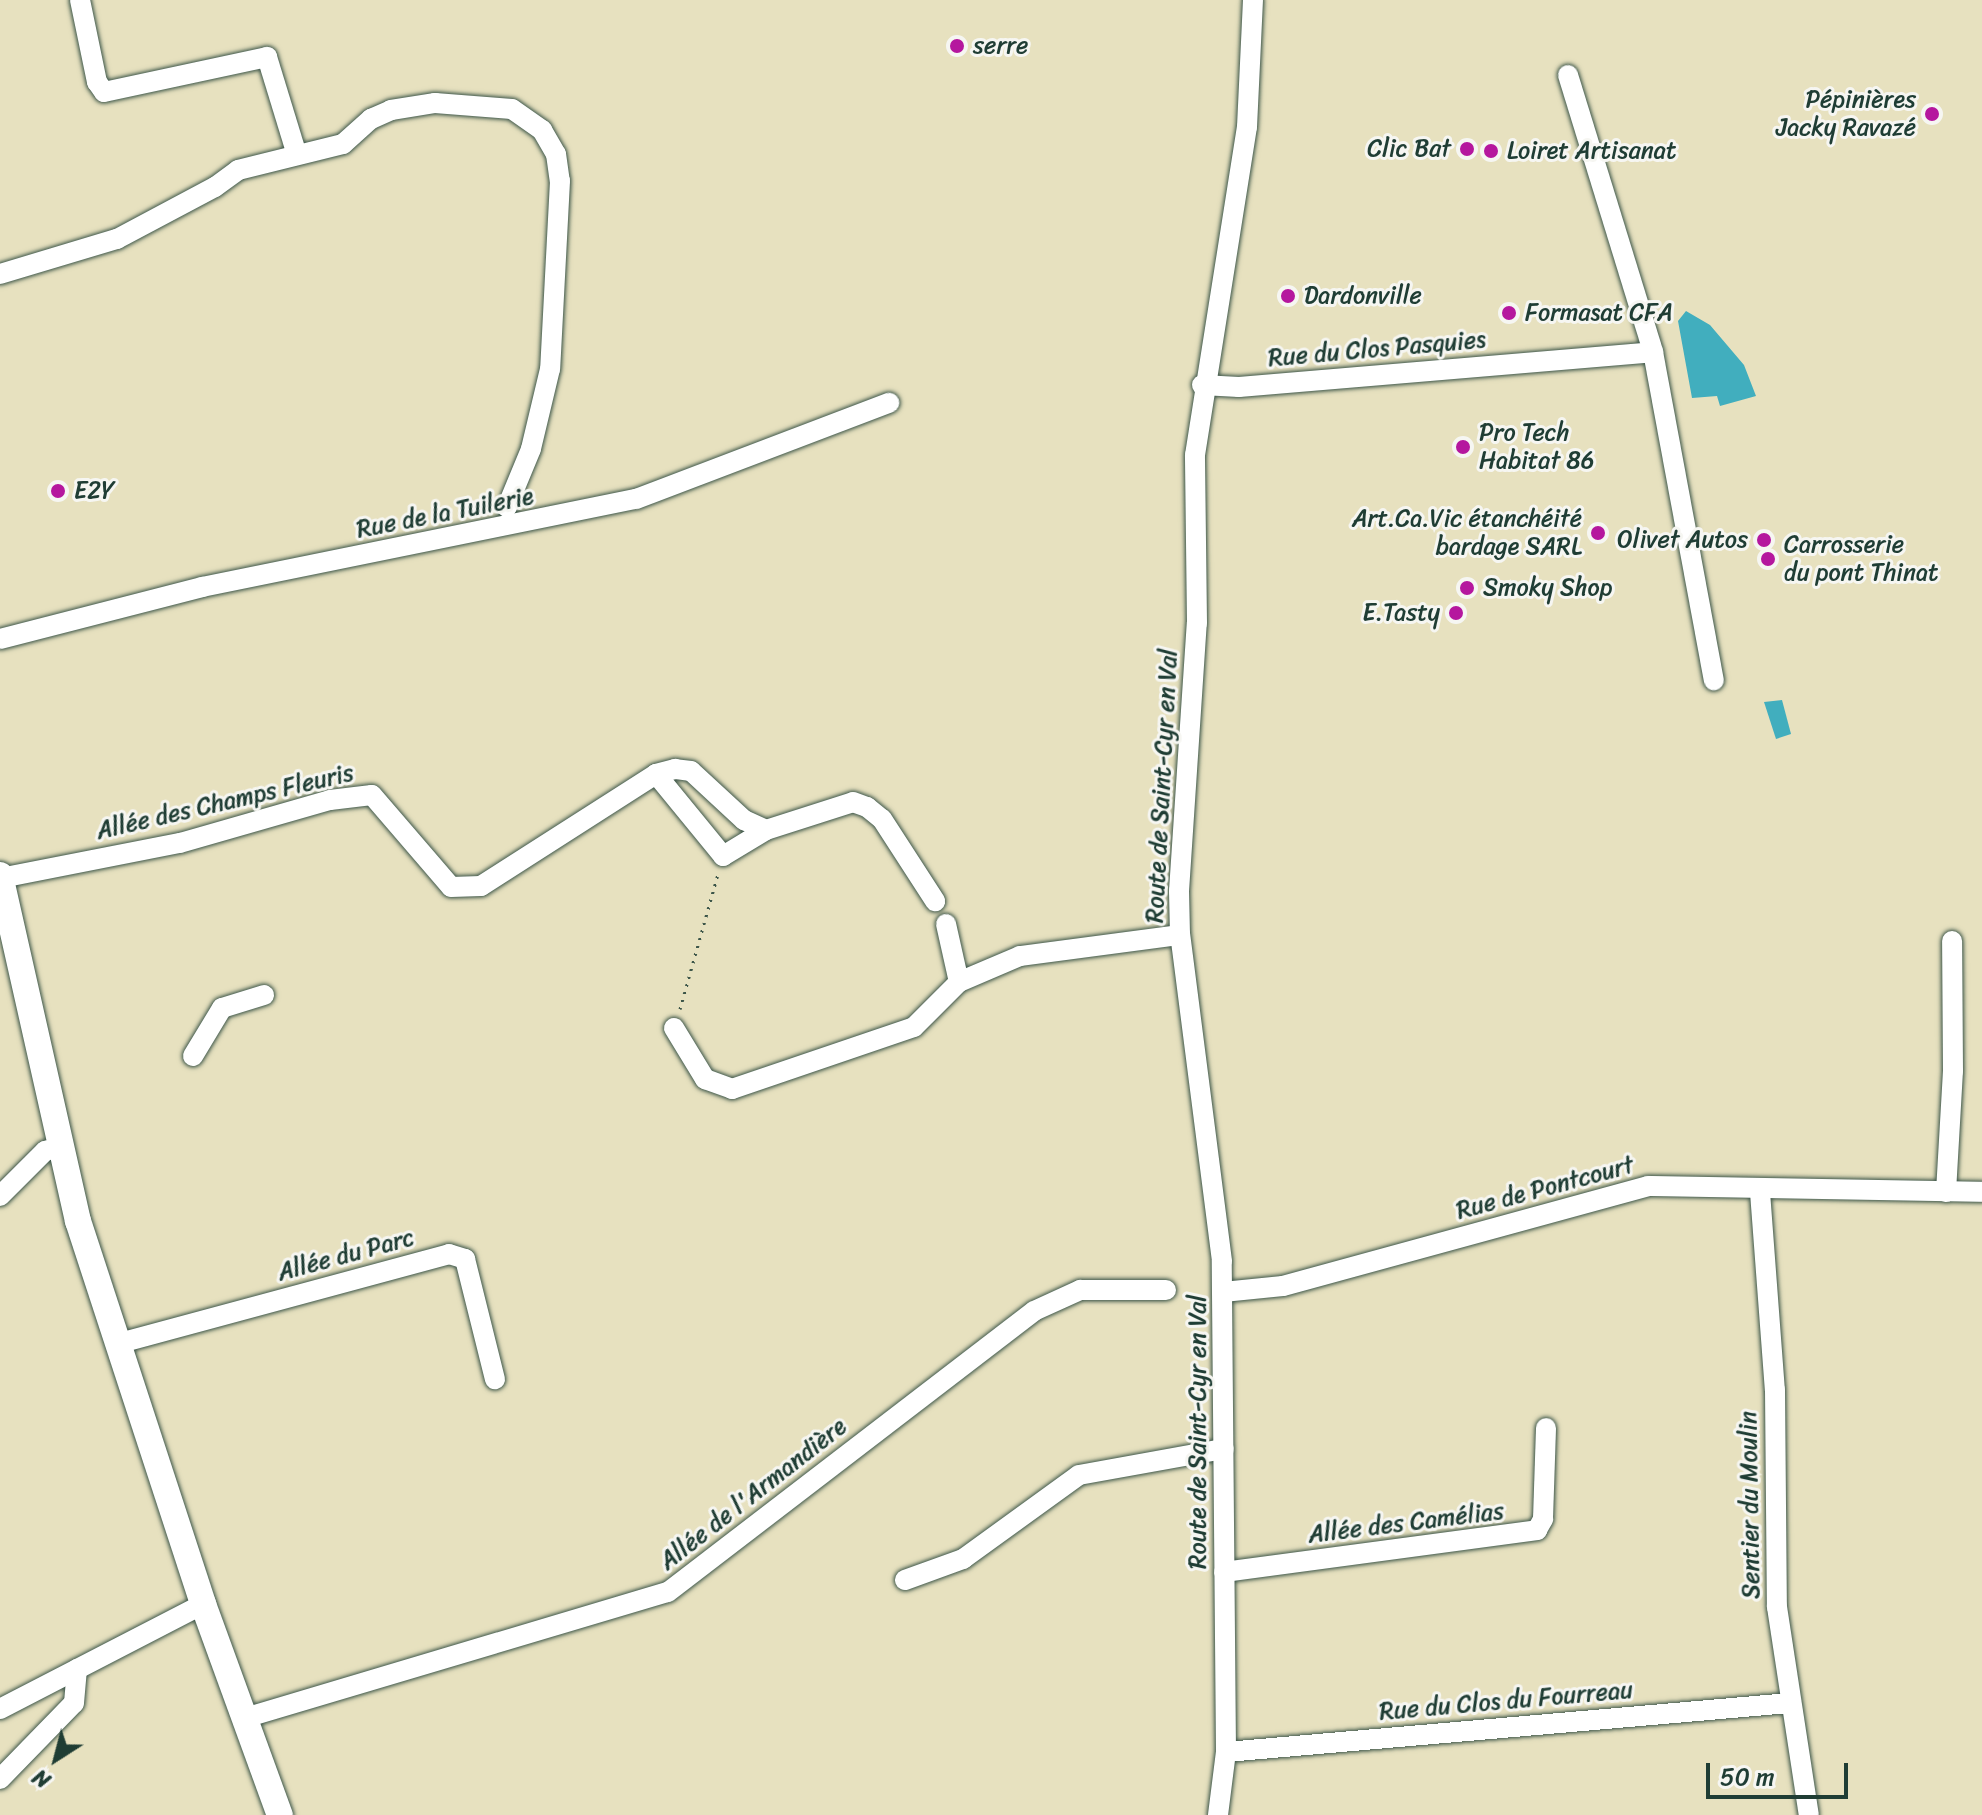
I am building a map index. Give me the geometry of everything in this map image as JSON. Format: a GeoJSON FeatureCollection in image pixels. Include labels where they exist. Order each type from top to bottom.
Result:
{"type":"FeatureCollection","features":[{"type":"Feature","properties":{"kind":"main road"},"geometry":{"type":"LineString","coordinates":[[0,877],[78,1221],[203,1604],[248,1717],[280,1815]]}},
{"type":"Feature","properties":{"kind":"street"},"geometry":{"type":"LineString","coordinates":[[80,0],[97,82],[104,92],[267,57],[297,155]]}},
{"type":"Feature","properties":{"kind":"street","name":"Route de Saint-Cyr en Val"},"geometry":{"type":"LineString","coordinates":[[1218,1815],[1226,1752],[1223,1292],[1180,935],[1197,623],[1195,455],[1202,385],[1247,127],[1253,0]]}},
{"type":"Feature","properties":{"kind":"street"},"geometry":{"type":"LineString","coordinates":[[1568,75],[1653,352],[1714,680]]}},
{"type":"Feature","properties":{"kind":"street"},"geometry":{"type":"LineString","coordinates":[[0,274],[117,239],[215,187],[238,170],[343,144],[371,119],[391,110],[435,103],[512,109],[542,130],[556,154],[560,181],[550,369],[531,449],[507,507]]}},
{"type":"Feature","properties":{"kind":"street","name":"Rue du Clos Pasquies"},"geometry":{"type":"LineString","coordinates":[[1202,385],[1239,387],[1653,352]]}},
{"type":"Feature","properties":{"kind":"street","name":"Rue de la Tuilerie"},"geometry":{"type":"LineString","coordinates":[[0,639],[202,587],[636,499],[889,403]]}},
{"type":"Feature","properties":{"kind":"street"},"geometry":{"type":"LineString","coordinates":[[656,774],[691,771],[744,820],[766,830]]}},
{"type":"Feature","properties":{"kind":"street"},"geometry":{"type":"LineString","coordinates":[[656,774],[723,856],[766,830],[853,802],[867,807],[882,819],[935,901]]}},
{"type":"Feature","properties":{"kind":"street","name":"Allée des Champs Fleuris"},"geometry":{"type":"LineString","coordinates":[[0,877],[180,843],[330,800],[372,795],[451,887],[481,886],[656,774]]}},
{"type":"Feature","properties":{"kind":"street"},"geometry":{"type":"LineString","coordinates":[[946,924],[959,982]]}},
{"type":"Feature","properties":{"kind":"street"},"geometry":{"type":"LineString","coordinates":[[674,1028],[705,1079],[732,1089],[914,1027],[959,982],[1020,956],[1180,935]]}},
{"type":"Feature","properties":{"kind":"street"},"geometry":{"type":"LineString","coordinates":[[1958,946],[1953,1071],[1963,1192]]}},
{"type":"Feature","properties":{"kind":"street"},"geometry":{"type":"LineString","coordinates":[[193,1056],[222,1008],[264,995]]}},
{"type":"Feature","properties":{"kind":"street"},"geometry":{"type":"LineString","coordinates":[[0,1196],[45,1151],[62,1146]]}},
{"type":"Feature","properties":{"kind":"street","name":"Rue de Pontcourt"},"geometry":{"type":"LineString","coordinates":[[1223,1292],[1283,1286],[1648,1186],[1760,1192],[1963,1192]]}},
{"type":"Feature","properties":{"kind":"street","name":"Sentier du Moulin"},"geometry":{"type":"LineString","coordinates":[[1760,1192],[1775,1390],[1777,1607],[1809,1815]]}},
{"type":"Feature","properties":{"kind":"street","name":"Allée du Parc"},"geometry":{"type":"LineString","coordinates":[[120,1343],[449,1254],[465,1259],[495,1379]]}},
{"type":"Feature","properties":{"kind":"street","name":"Allée de l'Armandière"},"geometry":{"type":"LineString","coordinates":[[248,1717],[668,1592],[1034,1311],[1080,1290],[1166,1290]]}},
{"type":"Feature","properties":{"kind":"street","name":"Allée des Camélias"},"geometry":{"type":"LineString","coordinates":[[1224,1572],[1537,1530],[1543,1519],[1546,1428]]}},
{"type":"Feature","properties":{"kind":"street"},"geometry":{"type":"LineString","coordinates":[[905,1580],[963,1559],[1079,1475],[1224,1449]]}},
{"type":"Feature","properties":{"kind":"street"},"geometry":{"type":"LineString","coordinates":[[0,1709],[203,1604]]}},
{"type":"Feature","properties":{"kind":"street"},"geometry":{"type":"LineString","coordinates":[[0,1779],[74,1703],[77,1669]]}},
{"type":"Feature","properties":{"kind":"street","name":"Rue du Clos du Fourreau"},"geometry":{"type":"LineString","coordinates":[[1226,1752],[1790,1703]]}},
{"type":"Feature","properties":{"kind":"path"},"geometry":{"type":"LineString","coordinates":[[674,1028],[723,856]]}},
{"type":"Feature","properties":{"kind":"water"},"geometry":{"type":"Polygon","coordinates":[[[1686,311],[1710,325],[1744,365],[1756,396],[1720,406],[1717,396],[1692,398],[1678,321],[1686,311]]]}},
{"type":"Feature","properties":{"kind":"water"},"geometry":{"type":"Polygon","coordinates":[[[1782,700],[1791,734],[1776,739],[1764,702],[1782,700]]]}},
{"type":"Feature","properties":{"kind":"place","name":"serre"},"geometry":{"type":"Point","coordinates":[957,46]}},
{"type":"Feature","properties":{"kind":"place","name":"Pépinières Jacky Ravazé"},"geometry":{"type":"Point","coordinates":[1932,114]}},
{"type":"Feature","properties":{"kind":"place","name":"Clic Bat"},"geometry":{"type":"Point","coordinates":[1467,149]}},
{"type":"Feature","properties":{"kind":"place","name":"Loiret Artisanat"},"geometry":{"type":"Point","coordinates":[1491,151]}},
{"type":"Feature","properties":{"kind":"place","name":"Dardonville"},"geometry":{"type":"Point","coordinates":[1288,296]}},
{"type":"Feature","properties":{"kind":"place","name":"Formasat CFA"},"geometry":{"type":"Point","coordinates":[1509,313]}},
{"type":"Feature","properties":{"kind":"place","name":"Pro Tech Habitat 86"},"geometry":{"type":"Point","coordinates":[1463,447]}},
{"type":"Feature","properties":{"kind":"place","name":"E2Y"},"geometry":{"type":"Point","coordinates":[58,491]}},
{"type":"Feature","properties":{"kind":"place","name":"Art.Ca.Vic étanchéité bardage SARL"},"geometry":{"type":"Point","coordinates":[1598,533]}},
{"type":"Feature","properties":{"kind":"place","name":"Olivet Autos"},"geometry":{"type":"Point","coordinates":[1764,540]}},
{"type":"Feature","properties":{"kind":"place","name":"Carrosserie du pont Thinat"},"geometry":{"type":"Point","coordinates":[1768,559]}},
{"type":"Feature","properties":{"kind":"place","name":"Smoky Shop"},"geometry":{"type":"Point","coordinates":[1467,588]}},
{"type":"Feature","properties":{"kind":"place","name":"E.Tasty"},"geometry":{"type":"Point","coordinates":[1456,613]}}]}
